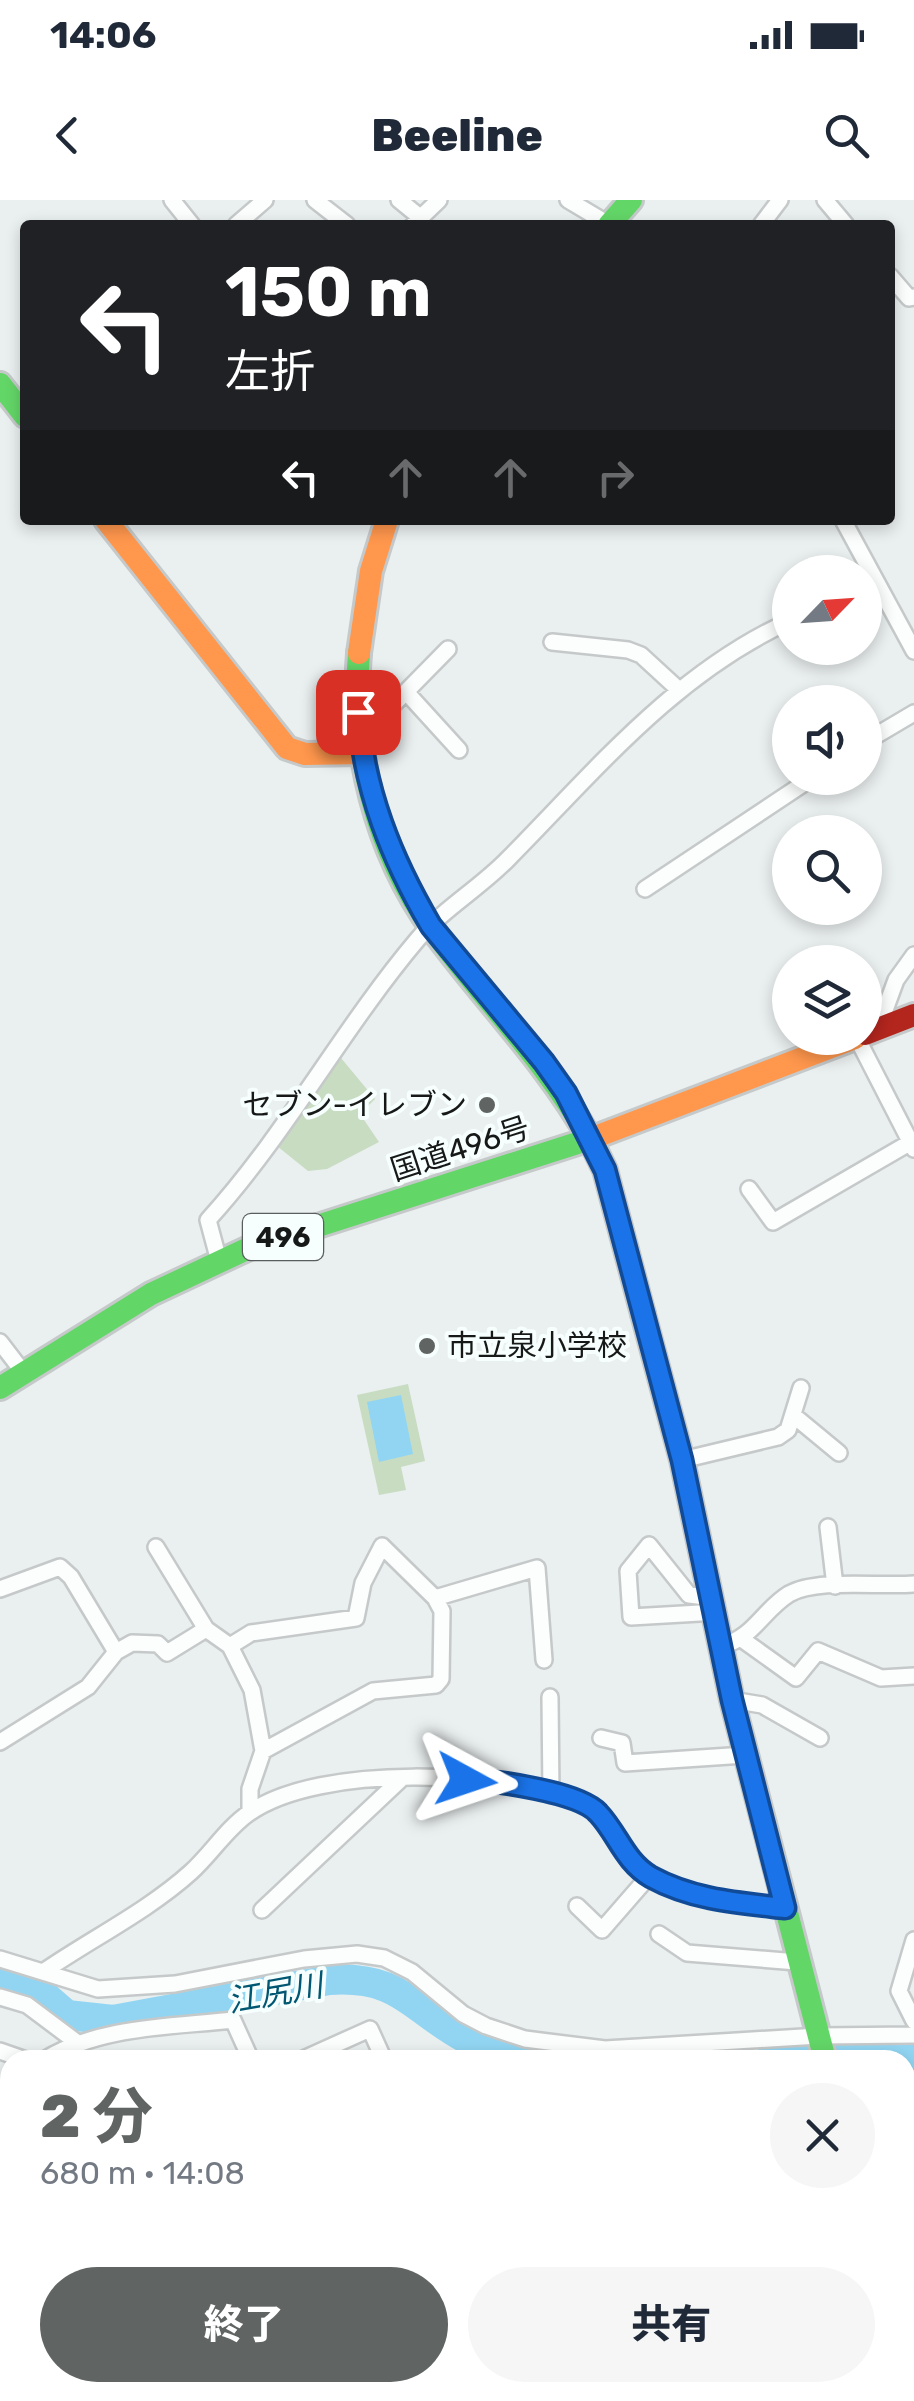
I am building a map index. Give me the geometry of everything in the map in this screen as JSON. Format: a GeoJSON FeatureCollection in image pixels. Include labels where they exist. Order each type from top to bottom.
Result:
{"type":"FeatureCollection","features":[{"type":"Feature","properties":{"kind":"main road"},"geometry":{"type":"LineString","coordinates":[[613,220],[631,200]]}},
{"type":"Feature","properties":{"kind":"main road"},"geometry":{"type":"LineString","coordinates":[[0,384],[20,410]]}},
{"type":"Feature","properties":{"kind":"main road"},"geometry":{"type":"LineString","coordinates":[[110,525],[286,748],[305,754],[361,753]]}},
{"type":"Feature","properties":{"kind":"main road","name":"国道496号"},"geometry":{"type":"LineString","coordinates":[[0,1388],[137,1300],[219,1261],[590,1139],[544,1062],[431,926],[385,836],[361,753],[358,712],[362,608],[386,525]]}},
{"type":"Feature","properties":{"kind":"main road"},"geometry":{"type":"LineString","coordinates":[[882,1027],[914,1015]]}},
{"type":"Feature","properties":{"kind":"main road"},"geometry":{"type":"LineString","coordinates":[[809,1055],[590,1139],[605,1170],[682,1460],[715,1605],[733,1643],[732,1700],[822,2050]]}},
{"type":"Feature","properties":{"kind":"street"},"geometry":{"type":"LineString","coordinates":[[172,200],[188,220]]}},
{"type":"Feature","properties":{"kind":"street"},"geometry":{"type":"LineString","coordinates":[[242,220],[265,200]]}},
{"type":"Feature","properties":{"kind":"street"},"geometry":{"type":"LineString","coordinates":[[315,200],[341,220]]}},
{"type":"Feature","properties":{"kind":"street"},"geometry":{"type":"LineString","coordinates":[[400,200],[416,220]]}},
{"type":"Feature","properties":{"kind":"street"},"geometry":{"type":"LineString","coordinates":[[418,220],[439,200]]}},
{"type":"Feature","properties":{"kind":"street"},"geometry":{"type":"LineString","coordinates":[[568,200],[601,220]]}},
{"type":"Feature","properties":{"kind":"street"},"geometry":{"type":"LineString","coordinates":[[765,220],[780,200]]}},
{"type":"Feature","properties":{"kind":"street"},"geometry":{"type":"LineString","coordinates":[[825,200],[842,220]]}},
{"type":"Feature","properties":{"kind":"street"},"geometry":{"type":"LineString","coordinates":[[895,282],[909,298],[914,296]]}},
{"type":"Feature","properties":{"kind":"street"},"geometry":{"type":"LineString","coordinates":[[844,525],[858,555]]}},
{"type":"Feature","properties":{"kind":"street"},"geometry":{"type":"LineString","coordinates":[[882,599],[914,651]]}},
{"type":"Feature","properties":{"kind":"street"},"geometry":{"type":"LineString","coordinates":[[219,1261],[208,1220],[248,1176],[431,926],[504,863],[678,689],[738,645],[772,629]]}},
{"type":"Feature","properties":{"kind":"street"},"geometry":{"type":"LineString","coordinates":[[552,642],[628,650],[641,655],[678,689]]}},
{"type":"Feature","properties":{"kind":"street"},"geometry":{"type":"LineString","coordinates":[[358,712],[390,708],[408,694],[448,649]]}},
{"type":"Feature","properties":{"kind":"street"},"geometry":{"type":"LineString","coordinates":[[408,694],[459,750]]}},
{"type":"Feature","properties":{"kind":"street"},"geometry":{"type":"LineString","coordinates":[[882,732],[914,713]]}},
{"type":"Feature","properties":{"kind":"street"},"geometry":{"type":"LineString","coordinates":[[645,889],[786,795]]}},
{"type":"Feature","properties":{"kind":"street"},"geometry":{"type":"LineString","coordinates":[[882,1004],[914,956]]}},
{"type":"Feature","properties":{"kind":"street"},"geometry":{"type":"LineString","coordinates":[[750,1189],[773,1222],[912,1146],[873,1055]]}},
{"type":"Feature","properties":{"kind":"street"},"geometry":{"type":"LineString","coordinates":[[0,1342],[23,1372]]}},
{"type":"Feature","properties":{"kind":"street"},"geometry":{"type":"LineString","coordinates":[[682,1460],[778,1437],[788,1430],[801,1388]]}},
{"type":"Feature","properties":{"kind":"street"},"geometry":{"type":"LineString","coordinates":[[793,1415],[839,1453]]}},
{"type":"Feature","properties":{"kind":"street"},"geometry":{"type":"LineString","coordinates":[[828,1527],[835,1586]]}},
{"type":"Feature","properties":{"kind":"street"},"geometry":{"type":"LineString","coordinates":[[649,1545],[689,1595],[715,1605],[631,1618],[628,1571],[649,1545]]}},
{"type":"Feature","properties":{"kind":"street"},"geometry":{"type":"LineString","coordinates":[[230,1646],[250,1633],[346,1623],[356,1618],[363,1583],[382,1546],[436,1598],[442,1611],[441,1679],[436,1685],[373,1690],[263,1751]]}},
{"type":"Feature","properties":{"kind":"street"},"geometry":{"type":"LineString","coordinates":[[156,1547],[206,1629],[230,1646],[252,1690],[263,1751],[250,1789],[250,1812]]}},
{"type":"Feature","properties":{"kind":"street"},"geometry":{"type":"LineString","coordinates":[[0,1589],[60,1566],[71,1576],[116,1652]]}},
{"type":"Feature","properties":{"kind":"street"},"geometry":{"type":"LineString","coordinates":[[436,1598],[537,1568],[544,1660]]}},
{"type":"Feature","properties":{"kind":"street"},"geometry":{"type":"LineString","coordinates":[[914,1584],[835,1586],[793,1592],[733,1643],[796,1678],[818,1651],[881,1678],[914,1676]]}},
{"type":"Feature","properties":{"kind":"street"},"geometry":{"type":"LineString","coordinates":[[0,1742],[88,1687],[116,1652],[132,1644],[158,1644],[167,1652],[206,1629]]}},
{"type":"Feature","properties":{"kind":"street"},"geometry":{"type":"LineString","coordinates":[[550,1697],[551,1795]]}},
{"type":"Feature","properties":{"kind":"street"},"geometry":{"type":"LineString","coordinates":[[732,1700],[762,1705],[820,1738]]}},
{"type":"Feature","properties":{"kind":"street"},"geometry":{"type":"LineString","coordinates":[[600,1738],[622,1743],[625,1763],[745,1755]]}},
{"type":"Feature","properties":{"kind":"street"},"geometry":{"type":"LineString","coordinates":[[262,1910],[400,1780]]}},
{"type":"Feature","properties":{"kind":"street"},"geometry":{"type":"LineString","coordinates":[[46,1970],[190,1874],[250,1812],[326,1782],[506,1780],[582,1802],[597,1812],[624,1855],[649,1876],[698,1897],[785,1908]]}},
{"type":"Feature","properties":{"kind":"street"},"geometry":{"type":"LineString","coordinates":[[577,1906],[602,1930],[649,1876]]}},
{"type":"Feature","properties":{"kind":"street"},"geometry":{"type":"LineString","coordinates":[[660,1934],[687,1953],[797,1962]]}},
{"type":"Feature","properties":{"kind":"street"},"geometry":{"type":"LineString","coordinates":[[914,1940],[899,1991],[914,2021]]}},
{"type":"Feature","properties":{"kind":"street"},"geometry":{"type":"LineString","coordinates":[[0,1959],[46,1970],[81,1987],[98,1989],[175,1984],[304,1958],[357,1954],[384,1958],[412,1972],[463,2014],[486,2026],[552,2044],[605,2049],[914,2034]]}},
{"type":"Feature","properties":{"kind":"street"},"geometry":{"type":"LineString","coordinates":[[0,1997],[27,2005],[75,2041]]}},
{"type":"Feature","properties":{"kind":"street"},"geometry":{"type":"LineString","coordinates":[[60,2050],[75,2041],[233,2020],[246,2050]]}},
{"type":"Feature","properties":{"kind":"street"},"geometry":{"type":"LineString","coordinates":[[323,2050],[370,2029],[379,2050]]}},
{"type":"Feature","properties":{"kind":"green space"},"geometry":{"type":"Polygon","coordinates":[[[341,1058],[375,1099],[360,1114],[379,1142],[327,1169],[308,1171],[277,1146],[341,1058]]]}},
{"type":"Feature","properties":{"kind":"green space"},"geometry":{"type":"Polygon","coordinates":[[[408,1384],[425,1461],[401,1467],[406,1490],[379,1495],[357,1395],[408,1384]]]}},
{"type":"Feature","properties":{"kind":"water"},"geometry":{"type":"Polygon","coordinates":[[[401,1395],[413,1454],[379,1462],[367,1402],[401,1395]]]}},
{"type":"Feature","properties":{"kind":"waterway","name":"江尻川"},"geometry":{"type":"LineString","coordinates":[[0,1977],[31,1984],[67,2015],[113,2020],[329,1980],[353,1980],[390,1989],[448,2028],[497,2050]]}},
{"type":"Feature","properties":{"kind":"traffic: fast"},"geometry":{"type":"LineString","coordinates":[[613,220],[631,200]]}},
{"type":"Feature","properties":{"kind":"traffic: fast"},"geometry":{"type":"LineString","coordinates":[[0,384],[20,410]]}},
{"type":"Feature","properties":{"kind":"traffic: fast"},"geometry":{"type":"LineString","coordinates":[[0,1388],[151,1294],[249,1248],[590,1139],[535,1058],[433,930],[396,867],[382,833],[364,762],[359,726],[359,653]]}},
{"type":"Feature","properties":{"kind":"traffic: fast"},"geometry":{"type":"LineString","coordinates":[[643,1314],[682,1460],[732,1700],[822,2050]]}},
{"type":"Feature","properties":{"kind":"traffic: slow"},"geometry":{"type":"LineString","coordinates":[[110,525],[287,748],[305,754],[361,753]]}},
{"type":"Feature","properties":{"kind":"traffic: slow"},"geometry":{"type":"LineString","coordinates":[[359,653],[371,571],[385,525]]}},
{"type":"Feature","properties":{"kind":"traffic: slow"},"geometry":{"type":"LineString","coordinates":[[643,1314],[605,1170],[590,1139],[810,1055]]}},
{"type":"Feature","properties":{"kind":"traffic: jam"},"geometry":{"type":"LineString","coordinates":[[882,1027],[914,1015]]}},
{"type":"Feature","properties":{"kind":"place","name":"セブン-イレブン"},"geometry":{"type":"Point","coordinates":[487,1105]}},
{"type":"Feature","properties":{"kind":"place","name":"市立泉小学校"},"geometry":{"type":"Point","coordinates":[427,1346]}},
{"type":"Feature","properties":{"kind":"route"},"geometry":{"type":"LineString","coordinates":[[358,712],[361,753],[371,795],[396,863],[413,896],[431,926],[566,1093],[605,1170],[682,1460],[714,1598],[732,1700],[785,1908],[698,1897],[649,1876],[624,1855],[597,1812],[582,1802],[506,1780],[466,1780]]}}]}
